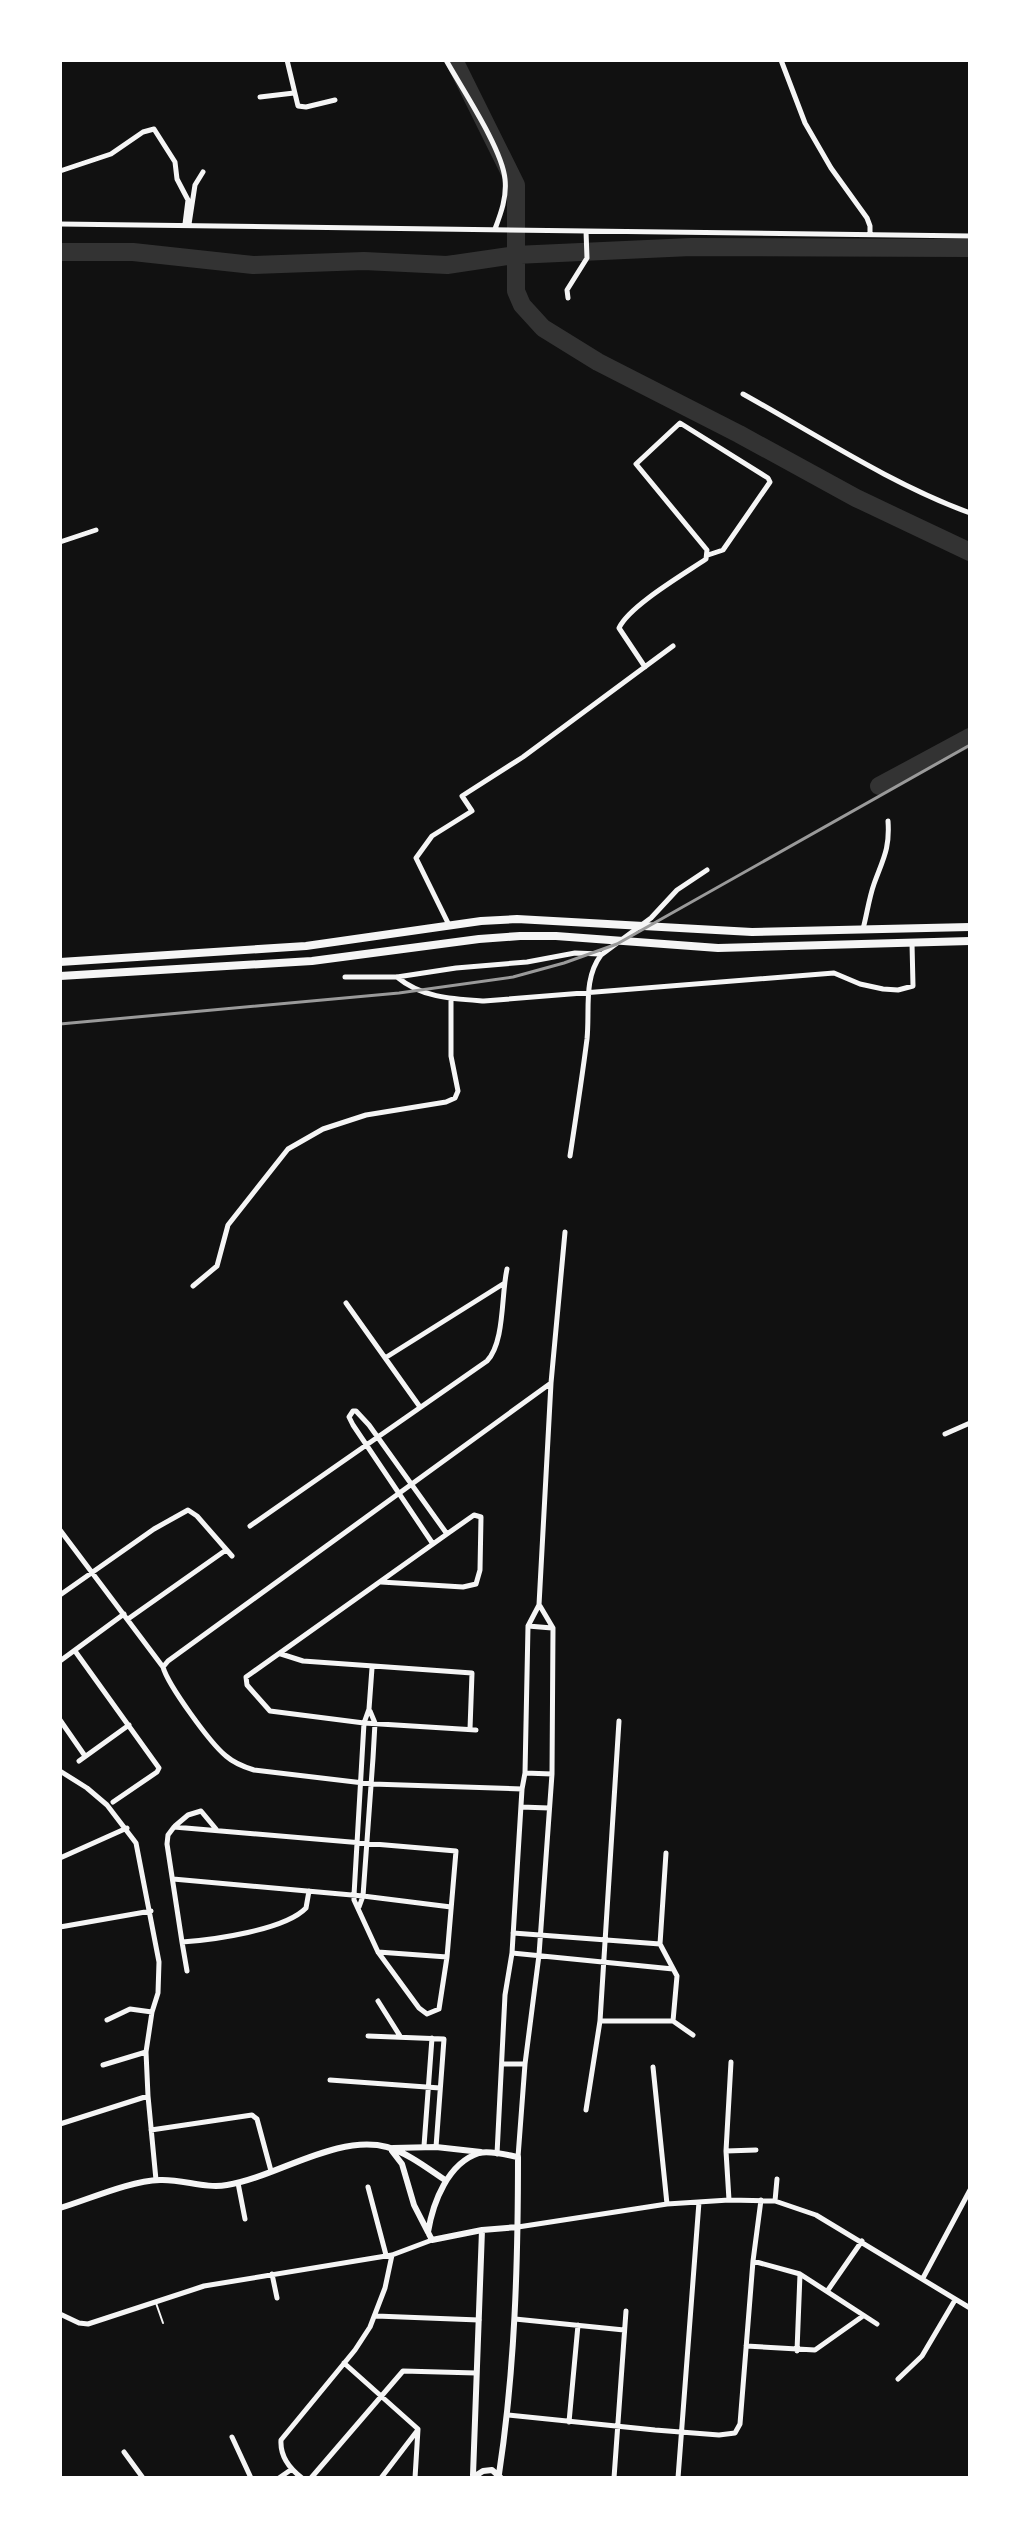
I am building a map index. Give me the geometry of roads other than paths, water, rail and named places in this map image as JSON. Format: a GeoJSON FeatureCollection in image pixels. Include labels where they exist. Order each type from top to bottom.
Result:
{"type":"FeatureCollection","features":[{"type":"Feature","properties":{"kind":"highway"},"geometry":{"type":"LineString","coordinates":[[60,962],[306,946],[449,925],[517,919],[752,932],[970,927]]}},
{"type":"Feature","properties":{"kind":"highway"},"geometry":{"type":"LineString","coordinates":[[60,976],[312,961],[479,939],[556,936],[718,948],[970,941]]}},
{"type":"Feature","properties":{"kind":"street"},"geometry":{"type":"LineString","coordinates":[[287,60],[296,103],[301,107],[335,100]]}},
{"type":"Feature","properties":{"kind":"street"},"geometry":{"type":"LineString","coordinates":[[446,60],[501,160],[505,180],[497,229]]}},
{"type":"Feature","properties":{"kind":"street"},"geometry":{"type":"LineString","coordinates":[[781,60],[805,123],[831,168],[867,218],[870,234]]}},
{"type":"Feature","properties":{"kind":"street"},"geometry":{"type":"LineString","coordinates":[[260,97],[294,93]]}},
{"type":"Feature","properties":{"kind":"street"},"geometry":{"type":"LineString","coordinates":[[60,171],[111,154],[143,132],[155,129],[175,162],[177,179],[188,198],[187,224]]}},
{"type":"Feature","properties":{"kind":"street"},"geometry":{"type":"LineString","coordinates":[[187,224],[195,185],[203,172]]}},
{"type":"Feature","properties":{"kind":"street"},"geometry":{"type":"LineString","coordinates":[[60,224],[970,236]]}},
{"type":"Feature","properties":{"kind":"street"},"geometry":{"type":"LineString","coordinates":[[568,298],[567,290],[587,258],[586,231]]}},
{"type":"Feature","properties":{"kind":"street"},"geometry":{"type":"LineString","coordinates":[[743,394],[889,475],[945,504],[970,513]]}},
{"type":"Feature","properties":{"kind":"street"},"geometry":{"type":"LineString","coordinates":[[645,667],[621,635],[619,628],[622,622],[708,555],[723,550],[770,482],[680,423],[636,464],[708,555]]}},
{"type":"Feature","properties":{"kind":"street"},"geometry":{"type":"LineString","coordinates":[[60,542],[96,530]]}},
{"type":"Feature","properties":{"kind":"street"},"geometry":{"type":"LineString","coordinates":[[449,925],[416,858],[432,836],[472,811],[462,796],[523,757],[673,646]]}},
{"type":"Feature","properties":{"kind":"street"},"geometry":{"type":"LineString","coordinates":[[863,930],[873,885],[888,849],[888,821]]}},
{"type":"Feature","properties":{"kind":"street"},"geometry":{"type":"LineString","coordinates":[[570,1156],[587,1038],[592,970],[601,955],[651,918],[677,890],[707,870]]}},
{"type":"Feature","properties":{"kind":"street"},"geometry":{"type":"LineString","coordinates":[[397,977],[417,991],[451,1000],[484,1001],[834,973],[860,984],[883,989],[906,989],[913,986],[912,943]]}},
{"type":"Feature","properties":{"kind":"street"},"geometry":{"type":"LineString","coordinates":[[345,977],[397,977],[527,962],[575,953],[601,955]]}},
{"type":"Feature","properties":{"kind":"street"},"geometry":{"type":"LineString","coordinates":[[193,1286],[217,1266],[228,1225],[288,1149],[323,1129],[366,1115],[455,1098],[458,1091],[451,1056],[451,1000]]}},
{"type":"Feature","properties":{"kind":"street"},"geometry":{"type":"LineString","coordinates":[[497,2154],[505,1995],[512,1953],[525,1773],[528,1626],[539,1605],[551,1383],[565,1232]]}},
{"type":"Feature","properties":{"kind":"street"},"geometry":{"type":"LineString","coordinates":[[250,1526],[493,1355],[507,1269]]}},
{"type":"Feature","properties":{"kind":"street"},"geometry":{"type":"LineString","coordinates":[[385,1358],[504,1284]]}},
{"type":"Feature","properties":{"kind":"street"},"geometry":{"type":"LineString","coordinates":[[346,1303],[420,1407]]}},
{"type":"Feature","properties":{"kind":"street"},"geometry":{"type":"LineString","coordinates":[[163,1667],[551,1383]]}},
{"type":"Feature","properties":{"kind":"street"},"geometry":{"type":"LineString","coordinates":[[433,1544],[349,1417],[353,1411],[377,1436],[447,1534]]}},
{"type":"Feature","properties":{"kind":"street"},"geometry":{"type":"LineString","coordinates":[[945,1434],[970,1423]]}},
{"type":"Feature","properties":{"kind":"street"},"geometry":{"type":"LineString","coordinates":[[60,1595],[154,1529],[188,1510],[232,1556]]}},
{"type":"Feature","properties":{"kind":"street"},"geometry":{"type":"LineString","coordinates":[[280,1654],[303,1661],[472,1674],[473,1729],[364,1723],[270,1711],[245,1679],[474,1515],[481,1517],[480,1570],[476,1584],[463,1587],[381,1582]]}},
{"type":"Feature","properties":{"kind":"street"},"geometry":{"type":"LineString","coordinates":[[60,1530],[163,1667],[210,1739],[225,1756],[241,1766],[372,1784],[522,1789]]}},
{"type":"Feature","properties":{"kind":"street"},"geometry":{"type":"LineString","coordinates":[[60,1661],[226,1550]]}},
{"type":"Feature","properties":{"kind":"street"},"geometry":{"type":"LineString","coordinates":[[482,2230],[472,2476],[492,2470],[500,2476],[515,2319],[518,2157],[525,2064],[539,1955],[552,1774],[553,1628],[539,1605]]}},
{"type":"Feature","properties":{"kind":"street"},"geometry":{"type":"LineString","coordinates":[[528,1626],[553,1628]]}},
{"type":"Feature","properties":{"kind":"street"},"geometry":{"type":"LineString","coordinates":[[75,1651],[159,1768],[113,1802]]}},
{"type":"Feature","properties":{"kind":"street"},"geometry":{"type":"LineString","coordinates":[[372,1668],[369,1709],[364,1723],[354,1895],[378,1952],[419,2008],[427,2014],[434,2013],[441,2006],[456,1851]]}},
{"type":"Feature","properties":{"kind":"street"},"geometry":{"type":"LineString","coordinates":[[358,1907],[363,1896],[372,1784],[375,1723],[369,1709]]}},
{"type":"Feature","properties":{"kind":"street"},"geometry":{"type":"LineString","coordinates":[[60,1720],[85,1756]]}},
{"type":"Feature","properties":{"kind":"street"},"geometry":{"type":"LineString","coordinates":[[586,2110],[600,2021],[619,1721]]}},
{"type":"Feature","properties":{"kind":"street"},"geometry":{"type":"LineString","coordinates":[[79,1761],[129,1725]]}},
{"type":"Feature","properties":{"kind":"street"},"geometry":{"type":"LineString","coordinates":[[60,1771],[87,1788],[127,1828],[136,1843],[159,1962],[158,1993],[146,2052],[156,2180]]}},
{"type":"Feature","properties":{"kind":"street"},"geometry":{"type":"LineString","coordinates":[[525,1773],[552,1774]]}},
{"type":"Feature","properties":{"kind":"street"},"geometry":{"type":"LineString","coordinates":[[521,1807],[549,1808]]}},
{"type":"Feature","properties":{"kind":"street"},"geometry":{"type":"LineString","coordinates":[[187,1971],[168,1835],[188,1815],[201,1811],[217,1830]]}},
{"type":"Feature","properties":{"kind":"street"},"geometry":{"type":"LineString","coordinates":[[174,1827],[463,1851]]}},
{"type":"Feature","properties":{"kind":"street"},"geometry":{"type":"LineString","coordinates":[[60,1858],[127,1828]]}},
{"type":"Feature","properties":{"kind":"street"},"geometry":{"type":"LineString","coordinates":[[666,1853],[660,1944],[677,1976],[673,2021]]}},
{"type":"Feature","properties":{"kind":"street"},"geometry":{"type":"LineString","coordinates":[[173,1879],[451,1907]]}},
{"type":"Feature","properties":{"kind":"street"},"geometry":{"type":"LineString","coordinates":[[182,1942],[224,1938],[289,1920],[306,1908],[309,1891]]}},
{"type":"Feature","properties":{"kind":"street"},"geometry":{"type":"LineString","coordinates":[[60,1927],[151,1911]]}},
{"type":"Feature","properties":{"kind":"street"},"geometry":{"type":"LineString","coordinates":[[513,1933],[660,1944]]}},
{"type":"Feature","properties":{"kind":"street"},"geometry":{"type":"LineString","coordinates":[[378,1952],[447,1957]]}},
{"type":"Feature","properties":{"kind":"street"},"geometry":{"type":"LineString","coordinates":[[512,1953],[674,1969]]}},
{"type":"Feature","properties":{"kind":"street"},"geometry":{"type":"LineString","coordinates":[[378,2001],[400,2037]]}},
{"type":"Feature","properties":{"kind":"street"},"geometry":{"type":"LineString","coordinates":[[107,2020],[130,2009],[152,2012]]}},
{"type":"Feature","properties":{"kind":"street"},"geometry":{"type":"LineString","coordinates":[[600,2021],[673,2021],[693,2035]]}},
{"type":"Feature","properties":{"kind":"street"},"geometry":{"type":"LineString","coordinates":[[368,2036],[444,2039],[436,2147]]}},
{"type":"Feature","properties":{"kind":"street"},"geometry":{"type":"LineString","coordinates":[[424,2146],[432,2038]]}},
{"type":"Feature","properties":{"kind":"street"},"geometry":{"type":"LineString","coordinates":[[103,2065],[146,2052]]}},
{"type":"Feature","properties":{"kind":"street"},"geometry":{"type":"LineString","coordinates":[[729,2200],[726,2151],[731,2062]]}},
{"type":"Feature","properties":{"kind":"street"},"geometry":{"type":"LineString","coordinates":[[502,2064],[525,2064]]}},
{"type":"Feature","properties":{"kind":"street"},"geometry":{"type":"LineString","coordinates":[[653,2067],[667,2204]]}},
{"type":"Feature","properties":{"kind":"street"},"geometry":{"type":"LineString","coordinates":[[330,2080],[440,2088]]}},
{"type":"Feature","properties":{"kind":"street"},"geometry":{"type":"LineString","coordinates":[[60,2124],[148,2096]]}},
{"type":"Feature","properties":{"kind":"street"},"geometry":{"type":"LineString","coordinates":[[151,2130],[252,2115],[257,2119],[271,2171]]}},
{"type":"Feature","properties":{"kind":"street"},"geometry":{"type":"LineString","coordinates":[[60,2208],[156,2180],[211,2186],[238,2183],[350,2146],[424,2146],[518,2157]]}},
{"type":"Feature","properties":{"kind":"street"},"geometry":{"type":"LineString","coordinates":[[390,2148],[411,2157],[445,2180]]}},
{"type":"Feature","properties":{"kind":"street"},"geometry":{"type":"LineString","coordinates":[[390,2148],[402,2164],[414,2205],[432,2240]]}},
{"type":"Feature","properties":{"kind":"street"},"geometry":{"type":"LineString","coordinates":[[726,2151],[756,2150]]}},
{"type":"Feature","properties":{"kind":"street"},"geometry":{"type":"LineString","coordinates":[[428,2232],[445,2180],[481,2152]]}},
{"type":"Feature","properties":{"kind":"street"},"geometry":{"type":"LineString","coordinates":[[775,2201],[777,2179]]}},
{"type":"Feature","properties":{"kind":"street"},"geometry":{"type":"LineString","coordinates":[[238,2183],[245,2219]]}},
{"type":"Feature","properties":{"kind":"street"},"geometry":{"type":"LineString","coordinates":[[302,2478],[281,2451],[283,2436],[344,2363],[376,2316],[389,2255],[368,2187]]}},
{"type":"Feature","properties":{"kind":"street"},"geometry":{"type":"LineString","coordinates":[[923,2278],[970,2190]]}},
{"type":"Feature","properties":{"kind":"street"},"geometry":{"type":"LineString","coordinates":[[60,2314],[88,2324],[204,2286],[389,2255],[432,2240],[482,2230],[667,2204],[729,2200],[775,2201],[816,2215],[970,2308]]}},
{"type":"Feature","properties":{"kind":"street"},"geometry":{"type":"LineString","coordinates":[[508,2415],[680,2432],[730,2434],[738,2429],[761,2200]]}},
{"type":"Feature","properties":{"kind":"street"},"geometry":{"type":"LineString","coordinates":[[678,2478],[699,2202]]}},
{"type":"Feature","properties":{"kind":"street"},"geometry":{"type":"LineString","coordinates":[[828,2290],[862,2241]]}},
{"type":"Feature","properties":{"kind":"street"},"geometry":{"type":"LineString","coordinates":[[753,2261],[800,2274],[877,2324]]}},
{"type":"Feature","properties":{"kind":"street"},"geometry":{"type":"LineString","coordinates":[[272,2274],[277,2298]]}},
{"type":"Feature","properties":{"kind":"street"},"geometry":{"type":"LineString","coordinates":[[797,2351],[800,2274]]}},
{"type":"Feature","properties":{"kind":"street"},"geometry":{"type":"LineString","coordinates":[[898,2379],[922,2356],[955,2300]]}},
{"type":"Feature","properties":{"kind":"street"},"geometry":{"type":"LineString","coordinates":[[614,2478],[626,2311]]}},
{"type":"Feature","properties":{"kind":"street"},"geometry":{"type":"LineString","coordinates":[[376,2316],[479,2320]]}},
{"type":"Feature","properties":{"kind":"street"},"geometry":{"type":"LineString","coordinates":[[746,2346],[797,2351],[820,2348],[863,2316]]}},
{"type":"Feature","properties":{"kind":"street"},"geometry":{"type":"LineString","coordinates":[[515,2319],[624,2330]]}},
{"type":"Feature","properties":{"kind":"street"},"geometry":{"type":"LineString","coordinates":[[569,2422],[578,2325]]}},
{"type":"Feature","properties":{"kind":"street"},"geometry":{"type":"LineString","coordinates":[[344,2363],[418,2429]]}},
{"type":"Feature","properties":{"kind":"street"},"geometry":{"type":"LineString","coordinates":[[311,2478],[382,2398],[398,2375],[406,2370],[476,2373]]}},
{"type":"Feature","properties":{"kind":"street"},"geometry":{"type":"LineString","coordinates":[[381,2478],[418,2429]]}},
{"type":"Feature","properties":{"kind":"street"},"geometry":{"type":"LineString","coordinates":[[415,2478],[418,2429]]}},
{"type":"Feature","properties":{"kind":"street"},"geometry":{"type":"LineString","coordinates":[[232,2437],[251,2478]]}},
{"type":"Feature","properties":{"kind":"street"},"geometry":{"type":"LineString","coordinates":[[124,2452],[143,2478]]}},
{"type":"Feature","properties":{"kind":"street"},"geometry":{"type":"LineString","coordinates":[[279,2478],[292,2469]]}},
{"type":"Feature","properties":{"kind":"lane"},"geometry":{"type":"LineString","coordinates":[[156,2302],[163,2323]]}},
{"type":"Feature","properties":{"kind":"waterway"},"geometry":{"type":"LineString","coordinates":[[454,60],[516,185],[516,291],[522,305],[543,328],[598,362],[856,498],[970,552]]}},
{"type":"Feature","properties":{"kind":"waterway"},"geometry":{"type":"LineString","coordinates":[[60,252],[133,252],[253,265],[364,261],[447,265],[515,255],[691,247],[970,248]]}},
{"type":"Feature","properties":{"kind":"waterway"},"geometry":{"type":"LineString","coordinates":[[879,786],[970,737]]}},
{"type":"Feature","properties":{"kind":"railway"},"geometry":{"type":"LineString","coordinates":[[60,1024],[399,993],[513,977],[564,963],[617,944],[970,745]]}}]}
